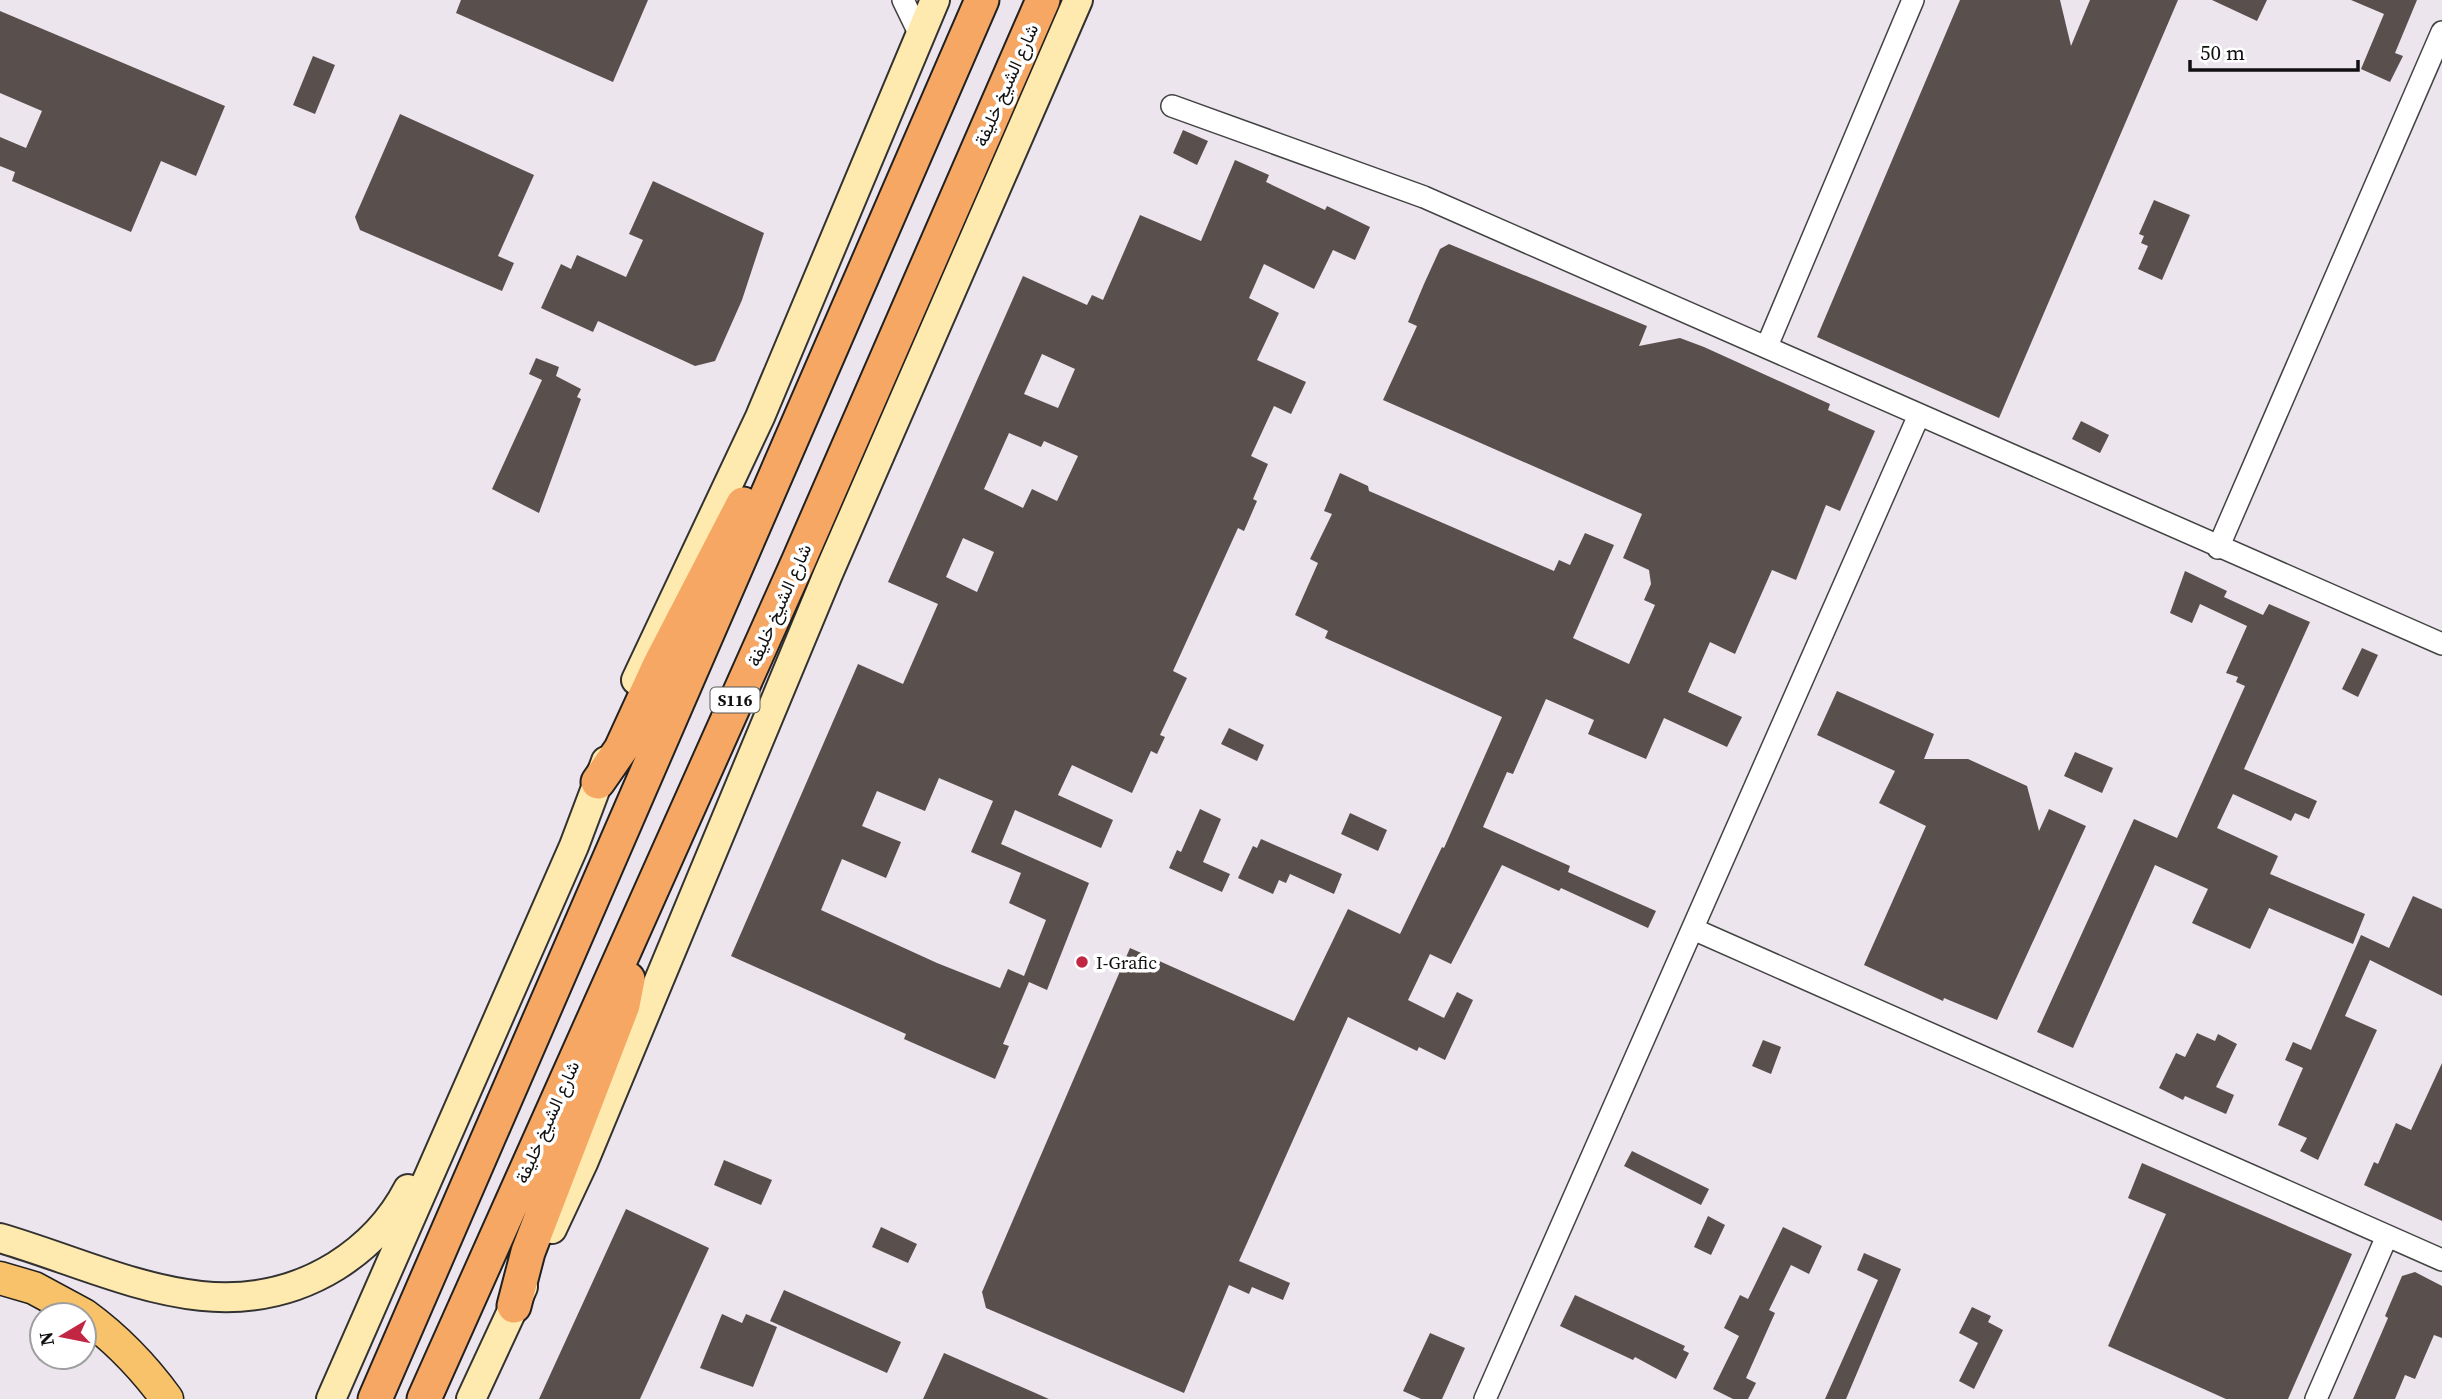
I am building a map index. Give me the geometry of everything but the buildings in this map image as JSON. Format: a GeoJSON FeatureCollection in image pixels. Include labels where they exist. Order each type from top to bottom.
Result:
{"type":"FeatureCollection","features":[{"type":"Feature","properties":{"kind":"highway","name":"S116"},"geometry":{"type":"LineString","coordinates":[[374,1399],[738,568],[787,442],[982,0]]}},
{"type":"Feature","properties":{"kind":"highway","name":"شارع الشيخ خليفة"},"geometry":{"type":"LineString","coordinates":[[424,1399],[638,915],[799,560],[1043,0]]}},
{"type":"Feature","properties":{"kind":"highway"},"geometry":{"type":"LineString","coordinates":[[598,782],[621,748],[660,664],[741,508],[787,442]]}},
{"type":"Feature","properties":{"kind":"highway"},"geometry":{"type":"LineString","coordinates":[[514,1306],[528,1252],[623,1005],[638,915]]}},
{"type":"Feature","properties":{"kind":"main road"},"geometry":{"type":"LineString","coordinates":[[331,1399],[574,846],[645,659],[760,416],[934,0]]}},
{"type":"Feature","properties":{"kind":"main road"},"geometry":{"type":"LineString","coordinates":[[471,1399],[583,1163],[828,574],[1078,0]]}},
{"type":"Feature","properties":{"kind":"main road"},"geometry":{"type":"LineString","coordinates":[[0,1238],[126,1280],[190,1296],[233,1298],[290,1288],[321,1275],[349,1258],[382,1227],[402,1201],[444,1116],[470,1085]]}},
{"type":"Feature","properties":{"kind":"main road"},"geometry":{"type":"LineString","coordinates":[[0,1278],[34,1288],[58,1301]]}},
{"type":"Feature","properties":{"kind":"main road"},"geometry":{"type":"LineString","coordinates":[[98,1326],[145,1368],[167,1399]]}},
{"type":"Feature","properties":{"kind":"street"},"geometry":{"type":"LineString","coordinates":[[903,0],[919,33]]}},
{"type":"Feature","properties":{"kind":"street"},"geometry":{"type":"LineString","coordinates":[[1767,346],[1913,0]]}},
{"type":"Feature","properties":{"kind":"street"},"geometry":{"type":"LineString","coordinates":[[2218,548],[2442,32]]}},
{"type":"Feature","properties":{"kind":"street"},"geometry":{"type":"LineString","coordinates":[[1172,106],[1424,197],[1767,346],[2218,548],[2442,644]]}},
{"type":"Feature","properties":{"kind":"street"},"geometry":{"type":"LineString","coordinates":[[1485,1399],[1919,415]]}},
{"type":"Feature","properties":{"kind":"street"},"geometry":{"type":"LineString","coordinates":[[1693,929],[2442,1261]]}},
{"type":"Feature","properties":{"kind":"street"},"geometry":{"type":"LineString","coordinates":[[2316,1399],[2387,1236]]}},
{"type":"Feature","properties":{"kind":"shaded area"},"geometry":{"type":"Polygon","coordinates":[[[0,0],[2442,0],[2442,1399],[0,1399],[0,0]]]}},
{"type":"Feature","properties":{"kind":"place","name":"I-Grafic"},"geometry":{"type":"Point","coordinates":[1082,962]}}]}
